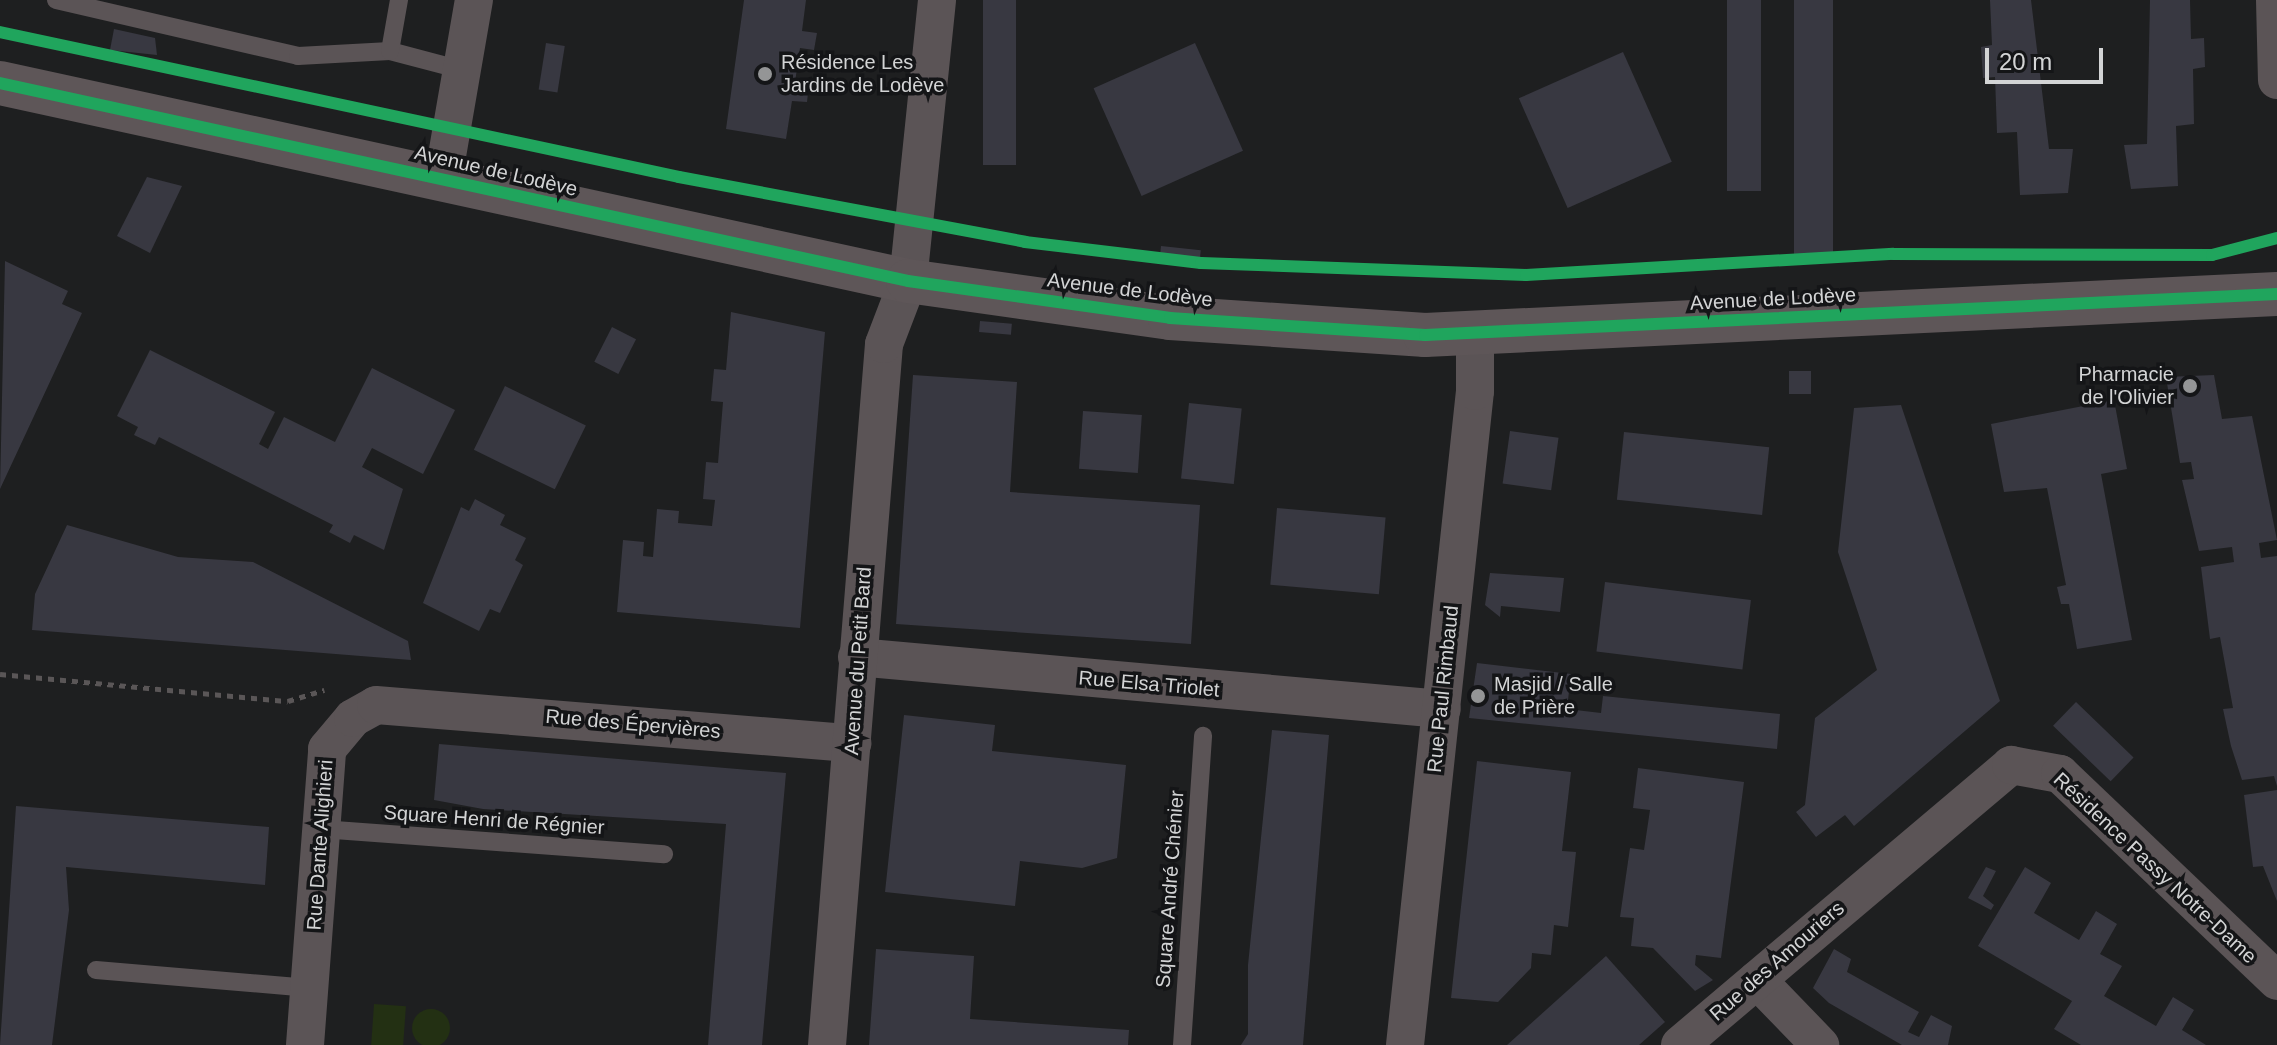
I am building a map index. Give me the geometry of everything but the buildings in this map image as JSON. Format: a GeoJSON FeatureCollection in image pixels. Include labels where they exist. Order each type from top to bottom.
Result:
{"type":"FeatureCollection","features":[{"type":"Feature","properties":{"kind":"street"},"geometry":{"type":"LineString","coordinates":[[443,179],[474,0]]}},
{"type":"Feature","properties":{"kind":"street","name":"Avenue du Petit Bard"},"geometry":{"type":"LineString","coordinates":[[827,1045],[884,344],[908,281],[937,0]]}},
{"type":"Feature","properties":{"kind":"street"},"geometry":{"type":"LineString","coordinates":[[2275,0],[2277,80]]}},
{"type":"Feature","properties":{"kind":"street","name":"Avenue de Lodève"},"geometry":{"type":"LineString","coordinates":[[0,83],[908,281],[1170,318],[1475,333],[2277,294]]}},
{"type":"Feature","properties":{"kind":"street","name":"Rue Paul Rimbaud"},"geometry":{"type":"LineString","coordinates":[[1405,1045],[1442,709],[1475,333]]}},
{"type":"Feature","properties":{"kind":"street","name":"Rue Elsa Triolet"},"geometry":{"type":"LineString","coordinates":[[857,657],[1442,709]]}},
{"type":"Feature","properties":{"kind":"street","name":"Rue des Épervières"},"geometry":{"type":"LineString","coordinates":[[414,703],[852,743]]}},
{"type":"Feature","properties":{"kind":"street","name":"Rue Dante Alighieri"},"geometry":{"type":"LineString","coordinates":[[305,1045],[327,749],[353,718],[376,705],[414,703]]}},
{"type":"Feature","properties":{"kind":"street","name":"Résidence Passy Notre-Dame"},"geometry":{"type":"LineString","coordinates":[[1875,876],[2011,765],[2037,765],[2060,774],[2277,981]]}},
{"type":"Feature","properties":{"kind":"street","name":"Rue des Amouriers"},"geometry":{"type":"LineString","coordinates":[[1680,1045],[1875,876]]}},
{"type":"Feature","properties":{"kind":"street"},"geometry":{"type":"LineString","coordinates":[[1757,980],[1820,1045]]}},
{"type":"Feature","properties":{"kind":"lane"},"geometry":{"type":"LineString","coordinates":[[56,0],[298,56],[390,51],[462,70]]}},
{"type":"Feature","properties":{"kind":"lane"},"geometry":{"type":"LineString","coordinates":[[390,51],[399,0]]}},
{"type":"Feature","properties":{"kind":"lane","name":"Square André Chénier"},"geometry":{"type":"LineString","coordinates":[[1182,1045],[1203,736]]}},
{"type":"Feature","properties":{"kind":"lane","name":"Square Henri de Régnier"},"geometry":{"type":"LineString","coordinates":[[321,829],[664,854]]}},
{"type":"Feature","properties":{"kind":"lane"},"geometry":{"type":"LineString","coordinates":[[96,970],[309,988]]}},
{"type":"Feature","properties":{"kind":"green space"},"geometry":{"type":"Polygon","coordinates":[[[374,1004],[406,1006],[403,1045],[371,1045],[374,1004]]]}},
{"type":"Feature","properties":{"kind":"green space"},"geometry":{"type":"Polygon","coordinates":[[[431,1009],[444,1015],[450,1028],[444,1041],[431,1047],[418,1041],[412,1028],[418,1015],[431,1009]]]}},
{"type":"Feature","properties":{"kind":"cycle path"},"geometry":{"type":"LineString","coordinates":[[0,32],[679,177],[1025,242],[1201,263],[1526,275],[1893,254],[2212,255],[2277,238]]}},
{"type":"Feature","properties":{"kind":"cycle path"},"geometry":{"type":"LineString","coordinates":[[0,83],[908,281],[1170,318],[1425,335],[2277,294]]}},
{"type":"Feature","properties":{"kind":"place","name":"Résidence Les Jardins de Lodève"},"geometry":{"type":"Point","coordinates":[765,74]}},
{"type":"Feature","properties":{"kind":"place","name":"Pharmacie de l'Olivier"},"geometry":{"type":"Point","coordinates":[2190,386]}},
{"type":"Feature","properties":{"kind":"place","name":"Masjid / Salle de Prière"},"geometry":{"type":"Point","coordinates":[1478,696]}}]}
